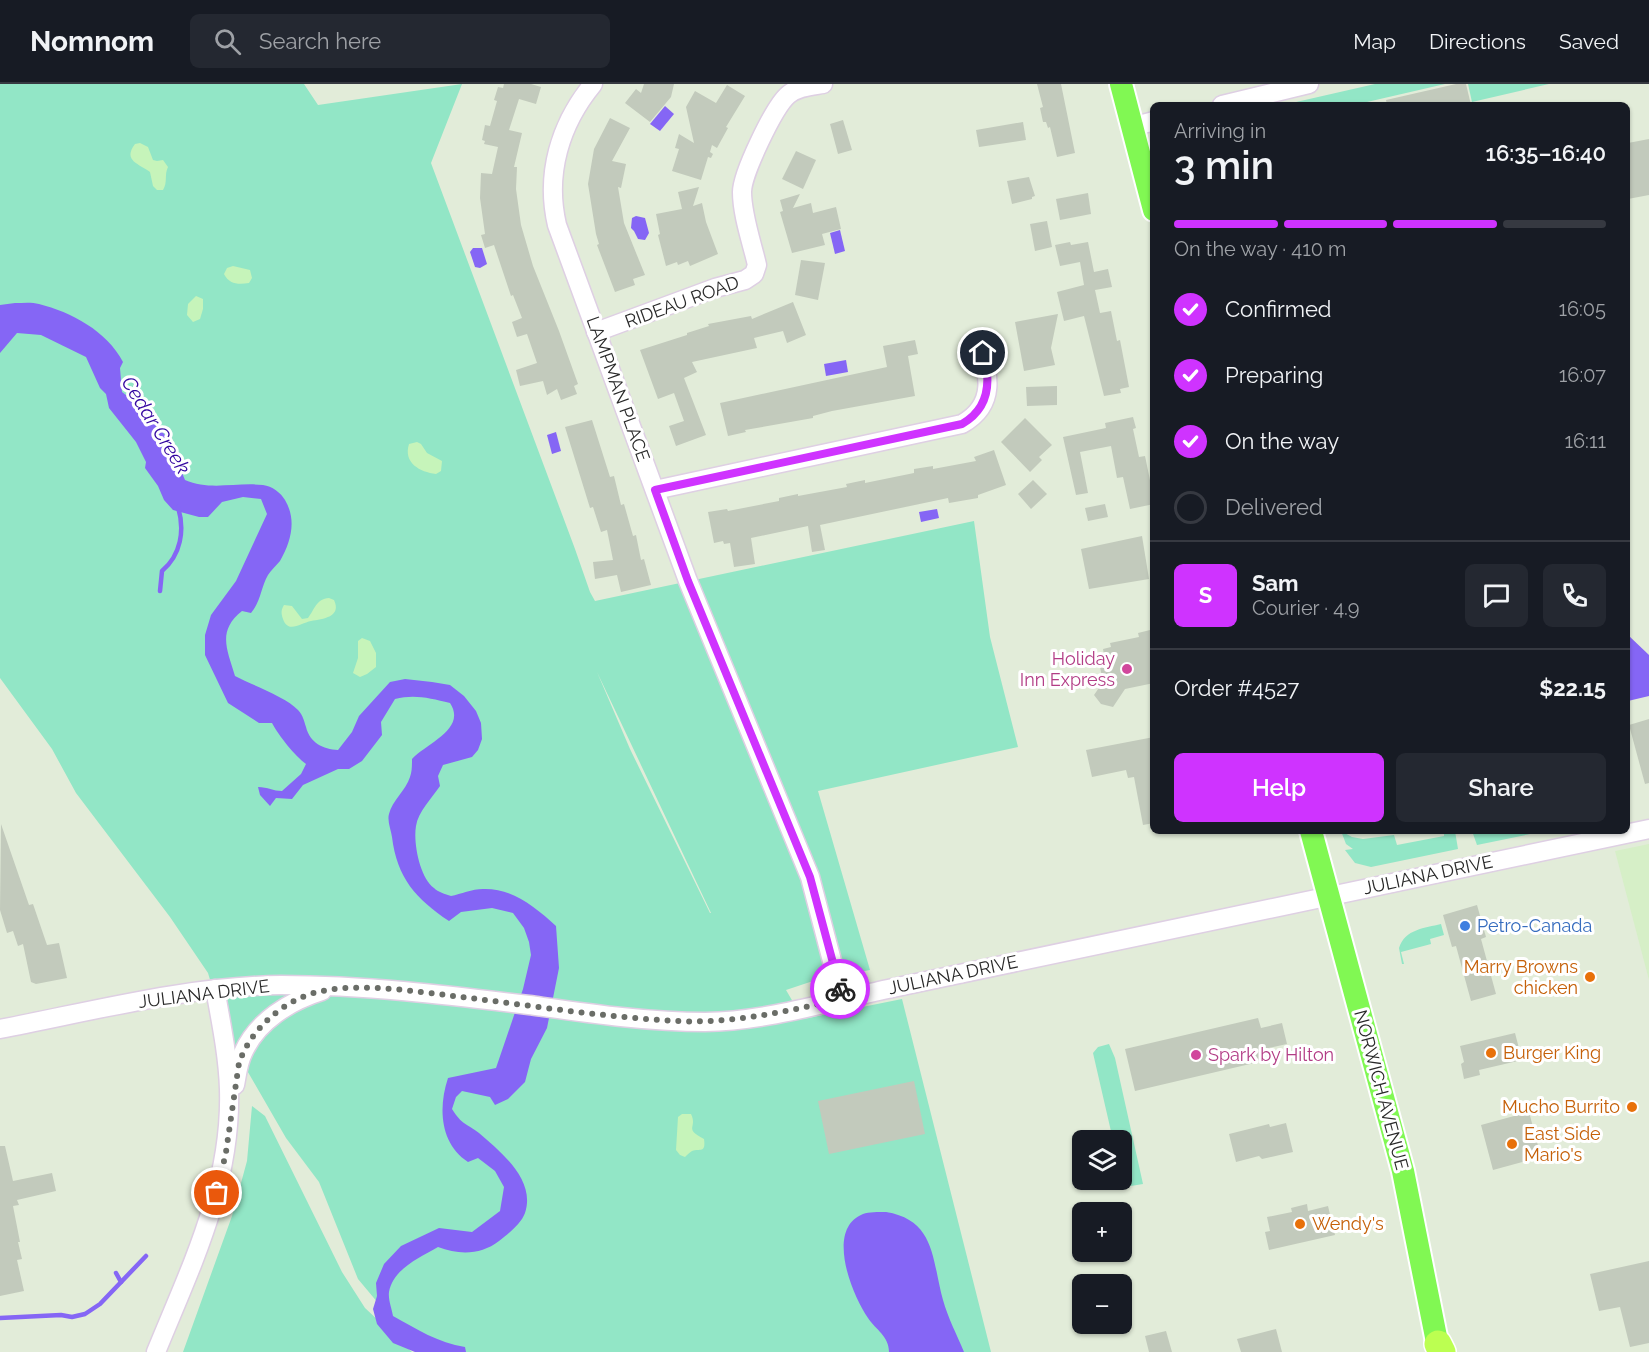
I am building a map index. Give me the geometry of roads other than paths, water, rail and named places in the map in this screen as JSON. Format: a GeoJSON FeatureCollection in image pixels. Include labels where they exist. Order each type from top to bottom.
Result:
{"type":"FeatureCollection","features":[{"type":"Feature","properties":{"kind":"main road"},"geometry":{"type":"LineString","coordinates":[[1121,84],[1143,124],[1150,179]]}},
{"type":"Feature","properties":{"kind":"main road","name":"NORWICH AVENUE"},"geometry":{"type":"LineString","coordinates":[[1312,834],[1403,1170],[1440,1349]]}},
{"type":"Feature","properties":{"kind":"street","name":"LAMPMAN PLACE"},"geometry":{"type":"LineString","coordinates":[[593,84],[572,113],[561,139],[553,194],[557,225],[688,581],[810,877],[842,999]]}},
{"type":"Feature","properties":{"kind":"street","name":"RIDEAU ROAD"},"geometry":{"type":"LineString","coordinates":[[596,332],[730,283],[745,280],[754,273],[757,265],[742,190],[745,176],[777,109],[786,96],[795,90],[823,84]]}},
{"type":"Feature","properties":{"kind":"street"},"geometry":{"type":"LineString","coordinates":[[1234,102],[1309,84]]}},
{"type":"Feature","properties":{"kind":"street"},"geometry":{"type":"LineString","coordinates":[[655,490],[962,424],[979,410],[988,390],[988,374],[979,340]]}},
{"type":"Feature","properties":{"kind":"street","name":"JULIANA DRIVE"},"geometry":{"type":"LineString","coordinates":[[1630,833],[1649,829]]}},
{"type":"Feature","properties":{"kind":"street","name":"JULIANA DRIVE"},"geometry":{"type":"LineString","coordinates":[[0,1028],[166,996],[215,989],[284,985],[357,988],[676,1021],[706,1022],[762,1016],[1625,834]]}},
{"type":"Feature","properties":{"kind":"street"},"geometry":{"type":"LineString","coordinates":[[228,1126],[239,1063],[243,1052],[263,1025],[281,1009],[301,998],[322,991],[357,988]]}},
{"type":"Feature","properties":{"kind":"street"},"geometry":{"type":"LineString","coordinates":[[156,1352],[214,1206],[226,1152],[229,1089],[215,989]]}},
{"type":"Feature","properties":{"kind":"water"},"geometry":{"type":"Polygon","coordinates":[[[665,106],[674,114],[660,131],[650,124],[665,106]]]}},
{"type":"Feature","properties":{"kind":"water"},"geometry":{"type":"Polygon","coordinates":[[[636,216],[645,218],[649,233],[645,240],[638,239],[631,228],[632,218],[636,216]]]}},
{"type":"Feature","properties":{"kind":"water"},"geometry":{"type":"Polygon","coordinates":[[[840,230],[845,251],[835,254],[830,233],[840,230]]]}},
{"type":"Feature","properties":{"kind":"water"},"geometry":{"type":"Polygon","coordinates":[[[473,248],[482,248],[487,264],[480,268],[475,267],[470,252],[473,248]]]}},
{"type":"Feature","properties":{"kind":"water","name":"Cedar Creek"},"geometry":{"type":"Polygon","coordinates":[[[36,303],[63,312],[87,324],[108,341],[123,362],[120,368],[122,392],[140,406],[176,448],[177,461],[185,480],[214,486],[253,484],[266,486],[276,490],[285,500],[292,523],[290,539],[284,554],[268,575],[251,613],[242,611],[234,618],[227,633],[227,649],[235,676],[293,705],[301,714],[308,733],[314,741],[322,747],[338,750],[352,732],[359,716],[390,682],[405,679],[450,685],[464,696],[476,711],[481,723],[482,739],[478,750],[472,757],[443,765],[438,776],[440,786],[422,810],[417,821],[415,833],[421,868],[429,883],[438,891],[451,896],[475,890],[494,890],[513,895],[540,912],[556,926],[559,968],[547,1028],[531,1059],[525,1082],[508,1099],[495,1105],[490,1097],[462,1091],[456,1097],[452,1109],[462,1121],[506,1158],[521,1178],[526,1189],[527,1201],[523,1217],[506,1235],[485,1249],[462,1252],[438,1247],[423,1255],[401,1271],[391,1284],[389,1292],[393,1316],[437,1339],[465,1347],[466,1352],[415,1352],[393,1343],[377,1324],[373,1309],[377,1296],[376,1283],[384,1264],[401,1246],[439,1228],[472,1232],[500,1211],[504,1187],[495,1171],[478,1158],[468,1162],[452,1146],[444,1124],[443,1101],[448,1078],[496,1068],[523,989],[531,955],[529,942],[524,928],[513,913],[492,908],[461,912],[449,921],[437,913],[418,896],[404,876],[398,864],[389,823],[391,809],[410,777],[412,759],[443,735],[453,720],[454,712],[450,703],[429,698],[395,699],[381,722],[382,735],[362,761],[349,769],[338,769],[303,785],[292,799],[276,798],[270,806],[260,795],[258,787],[282,791],[301,774],[306,764],[297,756],[272,723],[259,723],[228,703],[205,655],[205,635],[211,615],[236,581],[267,514],[261,499],[243,497],[222,502],[208,517],[173,510],[164,500],[158,486],[145,468],[146,462],[136,442],[109,408],[106,394],[100,388],[86,357],[41,335],[17,333],[0,353],[0,305],[36,303]]]}},
{"type":"Feature","properties":{"kind":"water"},"geometry":{"type":"Polygon","coordinates":[[[846,360],[848,372],[826,376],[824,364],[846,360]]]}},
{"type":"Feature","properties":{"kind":"water"},"geometry":{"type":"Polygon","coordinates":[[[556,432],[561,451],[552,454],[547,435],[556,432]]]}},
{"type":"Feature","properties":{"kind":"water"},"geometry":{"type":"Polygon","coordinates":[[[937,509],[939,518],[921,522],[919,512],[937,509]]]}},
{"type":"Feature","properties":{"kind":"water"},"geometry":{"type":"Polygon","coordinates":[[[1630,637],[1649,655],[1649,696],[1630,701],[1630,637]]]}},
{"type":"Feature","properties":{"kind":"water"},"geometry":{"type":"Polygon","coordinates":[[[886,1212],[902,1216],[923,1233],[933,1257],[945,1307],[964,1352],[889,1352],[884,1337],[862,1308],[849,1279],[845,1263],[846,1233],[852,1222],[863,1214],[886,1212]]]}},
{"type":"Feature","properties":{"kind":"waterway"},"geometry":{"type":"LineString","coordinates":[[160,591],[162,571],[174,557],[180,542],[181,524],[178,507]]}},
{"type":"Feature","properties":{"kind":"waterway"},"geometry":{"type":"LineString","coordinates":[[0,1318],[61,1315],[72,1317],[85,1314],[100,1304],[146,1256]]}},
{"type":"Feature","properties":{"kind":"waterway"},"geometry":{"type":"LineString","coordinates":[[116,1273],[121,1282]]}},
{"type":"Feature","properties":{"kind":"place","name":"Holiday Inn Express"},"geometry":{"type":"Point","coordinates":[1127,669]}},
{"type":"Feature","properties":{"kind":"place","name":"Petro-Canada"},"geometry":{"type":"Point","coordinates":[1465,926]}},
{"type":"Feature","properties":{"kind":"place","name":"Marry Browns chicken"},"geometry":{"type":"Point","coordinates":[1590,977]}},
{"type":"Feature","properties":{"kind":"place","name":"Burger King"},"geometry":{"type":"Point","coordinates":[1491,1053]}},
{"type":"Feature","properties":{"kind":"place","name":"Spark by Hilton"},"geometry":{"type":"Point","coordinates":[1196,1055]}},
{"type":"Feature","properties":{"kind":"place","name":"Mucho Burrito"},"geometry":{"type":"Point","coordinates":[1632,1107]}},
{"type":"Feature","properties":{"kind":"place","name":"East Side Mario's"},"geometry":{"type":"Point","coordinates":[1512,1144]}},
{"type":"Feature","properties":{"kind":"place","name":"Wendy's"},"geometry":{"type":"Point","coordinates":[1300,1224]}}]}
